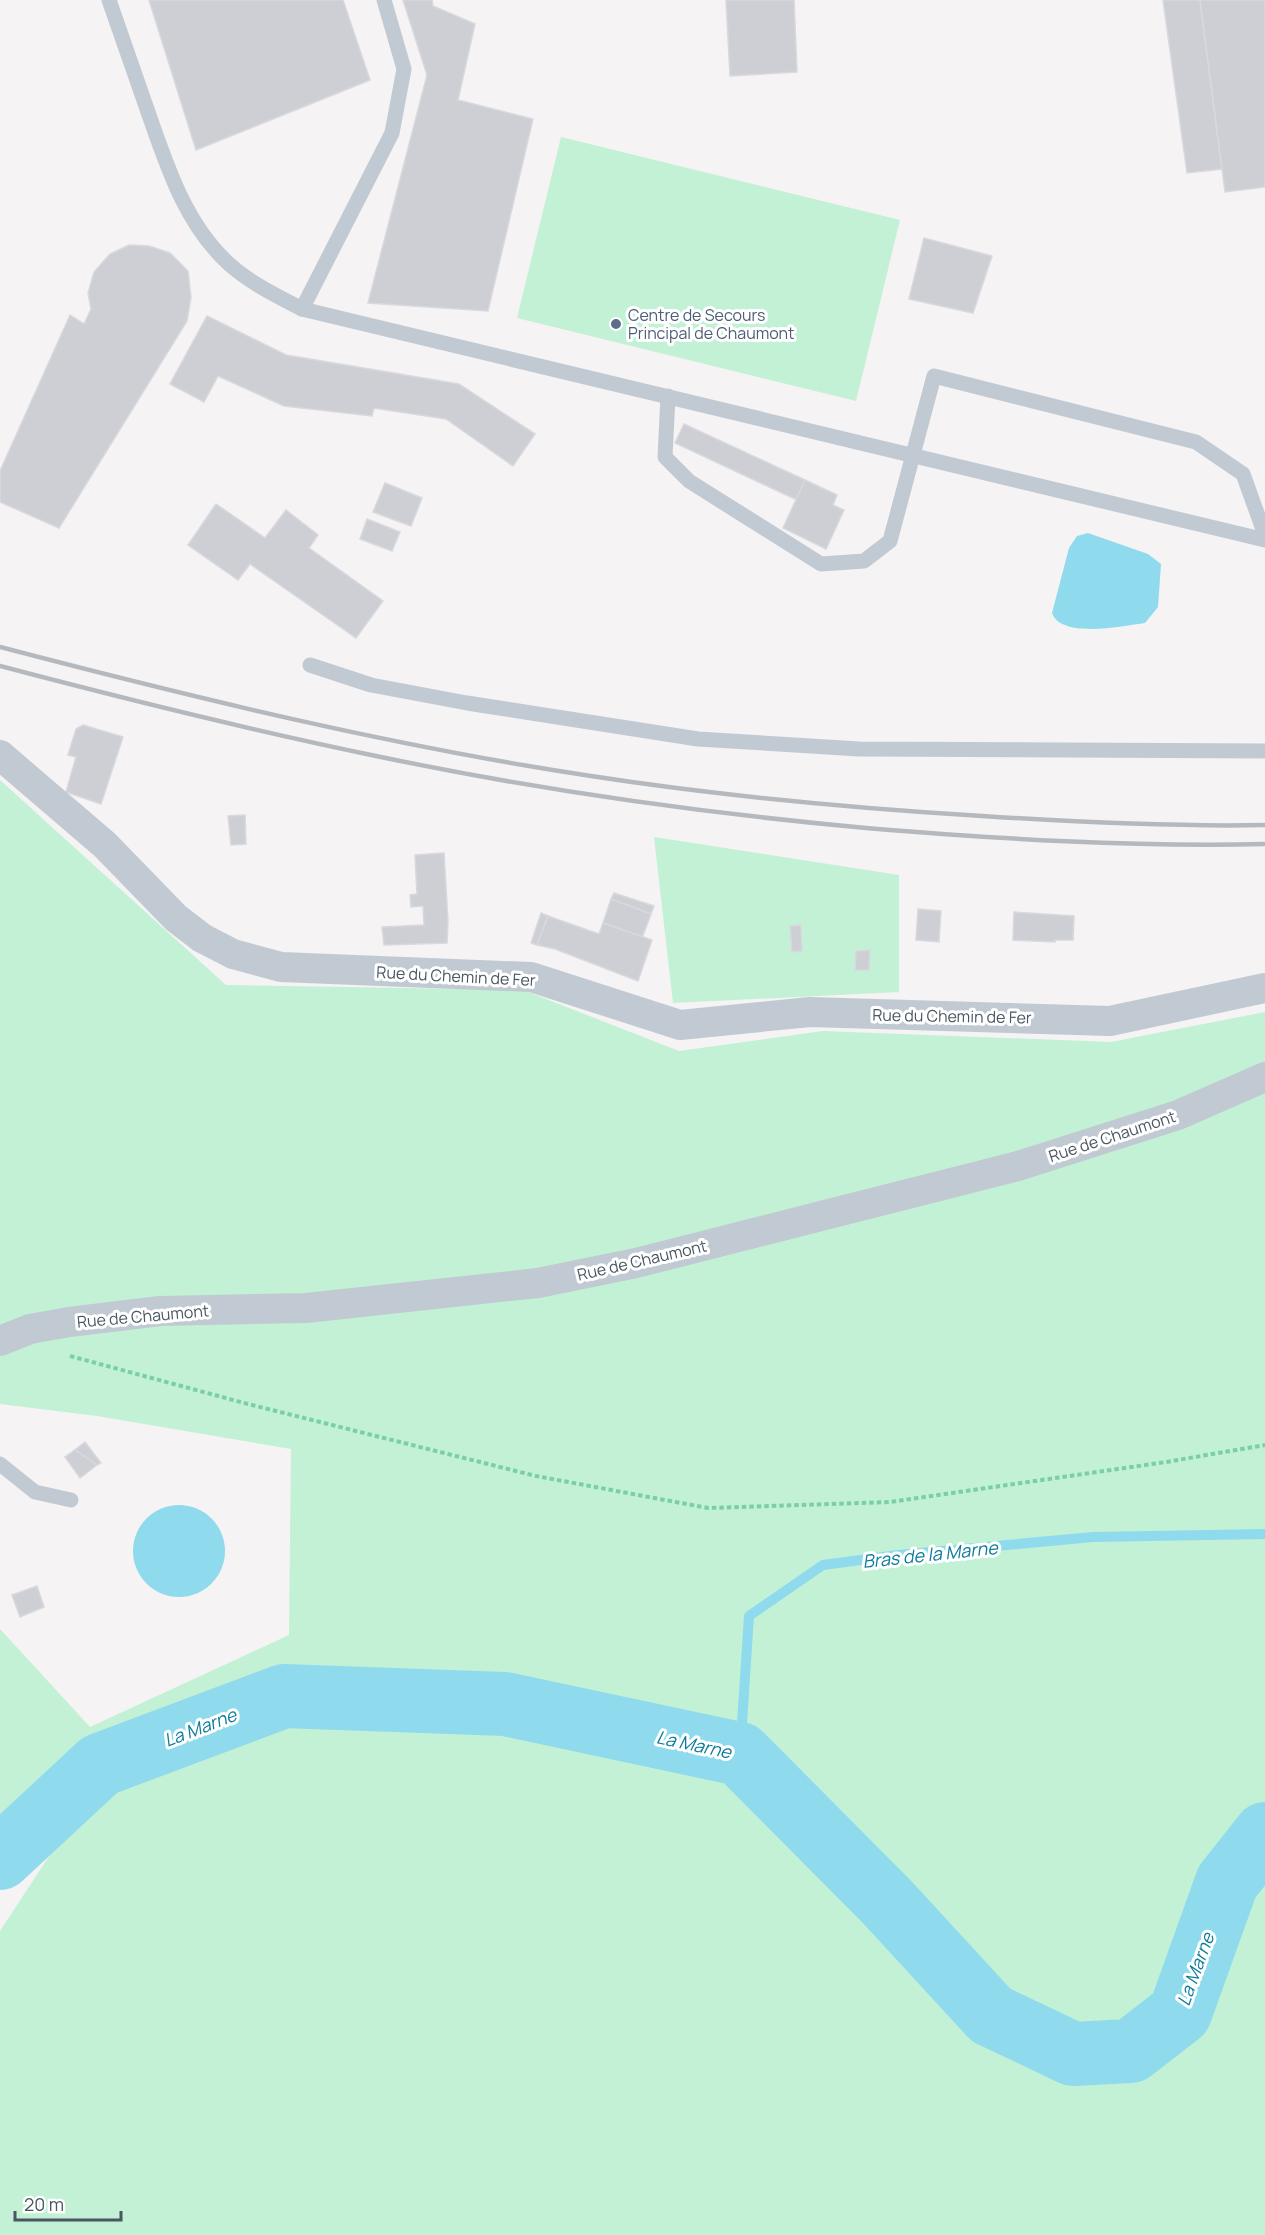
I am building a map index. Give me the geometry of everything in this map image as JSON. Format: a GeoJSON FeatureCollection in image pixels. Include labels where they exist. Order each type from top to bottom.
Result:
{"type":"FeatureCollection","features":[{"type":"Feature","properties":{"kind":"street","name":"Rue du Chemin de Fer"},"geometry":{"type":"LineString","coordinates":[[0,755],[105,845],[176,918],[202,938],[233,954],[281,967],[531,977],[680,1025],[810,1012],[1110,1021],[1265,988]]}},
{"type":"Feature","properties":{"kind":"street","name":"Rue de Chaumont"},"geometry":{"type":"LineString","coordinates":[[0,1341],[30,1329],[69,1322],[160,1311],[318,1307],[538,1282],[636,1263],[1018,1166],[1178,1115],[1265,1077]]}},
{"type":"Feature","properties":{"kind":"lane"},"geometry":{"type":"LineString","coordinates":[[109,0],[167,166],[186,209],[208,242],[229,264],[273,294],[302,309],[1265,538]]}},
{"type":"Feature","properties":{"kind":"lane"},"geometry":{"type":"LineString","coordinates":[[302,309],[392,133],[404,69],[384,0]]}},
{"type":"Feature","properties":{"kind":"lane"},"geometry":{"type":"LineString","coordinates":[[668,396],[665,457],[689,481],[821,564],[864,561],[890,541],[911,455],[934,376],[1197,442],[1243,474],[1265,538]]}},
{"type":"Feature","properties":{"kind":"lane"},"geometry":{"type":"LineString","coordinates":[[310,665],[370,684],[456,701],[698,739],[859,749],[1265,752]]}},
{"type":"Feature","properties":{"kind":"lane"},"geometry":{"type":"LineString","coordinates":[[0,1464],[35,1492],[72,1500]]}},
{"type":"Feature","properties":{"kind":"path"},"geometry":{"type":"LineString","coordinates":[[65,1355],[248,1404],[536,1476],[708,1508],[890,1502],[1167,1462],[1265,1445]]}},
{"type":"Feature","properties":{"kind":"green space"},"geometry":{"type":"Polygon","coordinates":[[[561,137],[900,220],[856,401],[517,318],[561,137]]]}},
{"type":"Feature","properties":{"kind":"green space"},"geometry":{"type":"Polygon","coordinates":[[[0,780],[226,985],[523,990],[679,1051],[823,1031],[1111,1042],[1265,1012],[1265,2235],[0,2235],[0,1931],[59,1841],[0,1854],[0,1629],[90,1727],[289,1635],[291,1449],[97,1416],[0,1404],[0,780]]]}},
{"type":"Feature","properties":{"kind":"green space"},"geometry":{"type":"Polygon","coordinates":[[[654,837],[899,875],[899,992],[673,1003],[654,837]]]}},
{"type":"Feature","properties":{"kind":"water"},"geometry":{"type":"Polygon","coordinates":[[[1088,533],[1148,554],[1161,564],[1158,607],[1145,623],[1108,628],[1080,628],[1067,626],[1058,621],[1052,613],[1069,548],[1077,536],[1088,533]]]}},
{"type":"Feature","properties":{"kind":"water"},"geometry":{"type":"Polygon","coordinates":[[[179,1505],[196,1509],[211,1519],[221,1534],[225,1551],[221,1568],[211,1583],[196,1593],[179,1597],[162,1593],[147,1583],[137,1568],[133,1551],[137,1534],[147,1519],[162,1509],[179,1505]]]}},
{"type":"Feature","properties":{"kind":"building"},"geometry":{"type":"Polygon","coordinates":[[[149,0],[343,0],[370,80],[196,150],[149,0]]]}},
{"type":"Feature","properties":{"kind":"building"},"geometry":{"type":"Polygon","coordinates":[[[403,0],[432,0],[433,6],[475,24],[458,100],[533,119],[488,311],[368,303],[427,75],[403,0]]]}},
{"type":"Feature","properties":{"kind":"building"},"geometry":{"type":"Polygon","coordinates":[[[726,0],[794,0],[797,72],[730,76],[726,0]]]}},
{"type":"Feature","properties":{"kind":"building"},"geometry":{"type":"Polygon","coordinates":[[[1163,0],[1200,0],[1222,169],[1187,173],[1163,0]]]}},
{"type":"Feature","properties":{"kind":"building"},"geometry":{"type":"Polygon","coordinates":[[[1200,0],[1265,0],[1265,187],[1225,192],[1200,0]]]}},
{"type":"Feature","properties":{"kind":"building"},"geometry":{"type":"Polygon","coordinates":[[[924,238],[992,256],[973,313],[909,299],[924,238]]]}},
{"type":"Feature","properties":{"kind":"building"},"geometry":{"type":"Polygon","coordinates":[[[129,245],[149,246],[170,253],[188,271],[191,297],[187,321],[59,528],[0,502],[0,471],[70,315],[84,324],[91,309],[88,293],[94,272],[110,254],[129,245]]]}},
{"type":"Feature","properties":{"kind":"building"},"geometry":{"type":"Polygon","coordinates":[[[207,316],[286,355],[459,384],[535,434],[513,466],[446,419],[374,408],[372,416],[284,406],[218,376],[204,402],[170,384],[207,316]]]}},
{"type":"Feature","properties":{"kind":"building"},"geometry":{"type":"Polygon","coordinates":[[[684,424],[805,480],[797,500],[675,443],[684,424]]]}},
{"type":"Feature","properties":{"kind":"building"},"geometry":{"type":"Polygon","coordinates":[[[805,480],[837,495],[833,505],[844,510],[826,549],[783,528],[805,480]]]}},
{"type":"Feature","properties":{"kind":"building"},"geometry":{"type":"Polygon","coordinates":[[[385,483],[422,498],[411,526],[373,512],[385,483]]]}},
{"type":"Feature","properties":{"kind":"building"},"geometry":{"type":"Polygon","coordinates":[[[216,504],[265,538],[286,510],[318,535],[309,548],[383,601],[356,638],[250,564],[238,580],[188,545],[216,504]]]}},
{"type":"Feature","properties":{"kind":"building"},"geometry":{"type":"Polygon","coordinates":[[[367,519],[400,532],[392,551],[360,539],[367,519]]]}},
{"type":"Feature","properties":{"kind":"building"},"geometry":{"type":"Polygon","coordinates":[[[83,725],[123,737],[101,804],[66,792],[76,757],[68,755],[76,729],[83,725]]]}},
{"type":"Feature","properties":{"kind":"building"},"geometry":{"type":"Polygon","coordinates":[[[245,815],[246,844],[231,845],[228,816],[245,815]]]}},
{"type":"Feature","properties":{"kind":"building"},"geometry":{"type":"Polygon","coordinates":[[[444,853],[447,943],[384,945],[382,927],[424,925],[423,906],[411,907],[410,895],[417,894],[415,855],[444,853]]]}},
{"type":"Feature","properties":{"kind":"building"},"geometry":{"type":"Polygon","coordinates":[[[614,893],[654,906],[651,914],[611,899],[614,893]]]}},
{"type":"Feature","properties":{"kind":"building"},"geometry":{"type":"Polygon","coordinates":[[[611,899],[651,914],[642,938],[603,923],[611,899]]]}},
{"type":"Feature","properties":{"kind":"building"},"geometry":{"type":"Polygon","coordinates":[[[918,909],[941,911],[939,942],[916,940],[918,909]]]}},
{"type":"Feature","properties":{"kind":"building"},"geometry":{"type":"Polygon","coordinates":[[[1014,912],[1074,916],[1073,940],[1055,940],[1055,942],[1013,940],[1014,912]]]}},
{"type":"Feature","properties":{"kind":"building"},"geometry":{"type":"Polygon","coordinates":[[[541,913],[548,916],[537,945],[531,943],[541,913]]]}},
{"type":"Feature","properties":{"kind":"building"},"geometry":{"type":"Polygon","coordinates":[[[548,916],[599,934],[603,923],[652,940],[638,981],[555,949],[537,945],[548,916]]]}},
{"type":"Feature","properties":{"kind":"building"},"geometry":{"type":"Polygon","coordinates":[[[801,925],[802,951],[792,952],[790,926],[801,925]]]}},
{"type":"Feature","properties":{"kind":"building"},"geometry":{"type":"Polygon","coordinates":[[[870,950],[869,970],[855,970],[856,951],[870,950]]]}},
{"type":"Feature","properties":{"kind":"building"},"geometry":{"type":"Polygon","coordinates":[[[85,1442],[101,1463],[97,1465],[75,1450],[85,1442]]]}},
{"type":"Feature","properties":{"kind":"building"},"geometry":{"type":"Polygon","coordinates":[[[75,1450],[97,1465],[80,1478],[65,1457],[75,1450]]]}},
{"type":"Feature","properties":{"kind":"building"},"geometry":{"type":"Polygon","coordinates":[[[37,1586],[44,1607],[20,1617],[12,1595],[37,1586]]]}},
{"type":"Feature","properties":{"kind":"waterway","name":"Bras de la Marne"},"geometry":{"type":"LineString","coordinates":[[740,1754],[749,1616],[823,1565],[898,1555],[1093,1537],[1265,1534]]}},
{"type":"Feature","properties":{"kind":"waterway","name":"La Marne"},"geometry":{"type":"LineString","coordinates":[[0,1858],[100,1765],[284,1696],[505,1704],[740,1754],[888,1903],[991,2015],[1073,2054],[1131,2051],[1180,2013],[1227,1882],[1265,1834]]}},
{"type":"Feature","properties":{"kind":"railway"},"geometry":{"type":"LineString","coordinates":[[0,647],[220,702],[368,735],[516,764],[689,790],[786,801],[933,813],[1123,824],[1265,825]]}},
{"type":"Feature","properties":{"kind":"railway"},"geometry":{"type":"LineString","coordinates":[[0,666],[188,714],[329,746],[559,790],[682,808],[805,822],[966,836],[1115,843],[1265,844]]}},
{"type":"Feature","properties":{"kind":"place","name":"Centre de Secours Principal de Chaumont"},"geometry":{"type":"Point","coordinates":[616,324]}}]}
